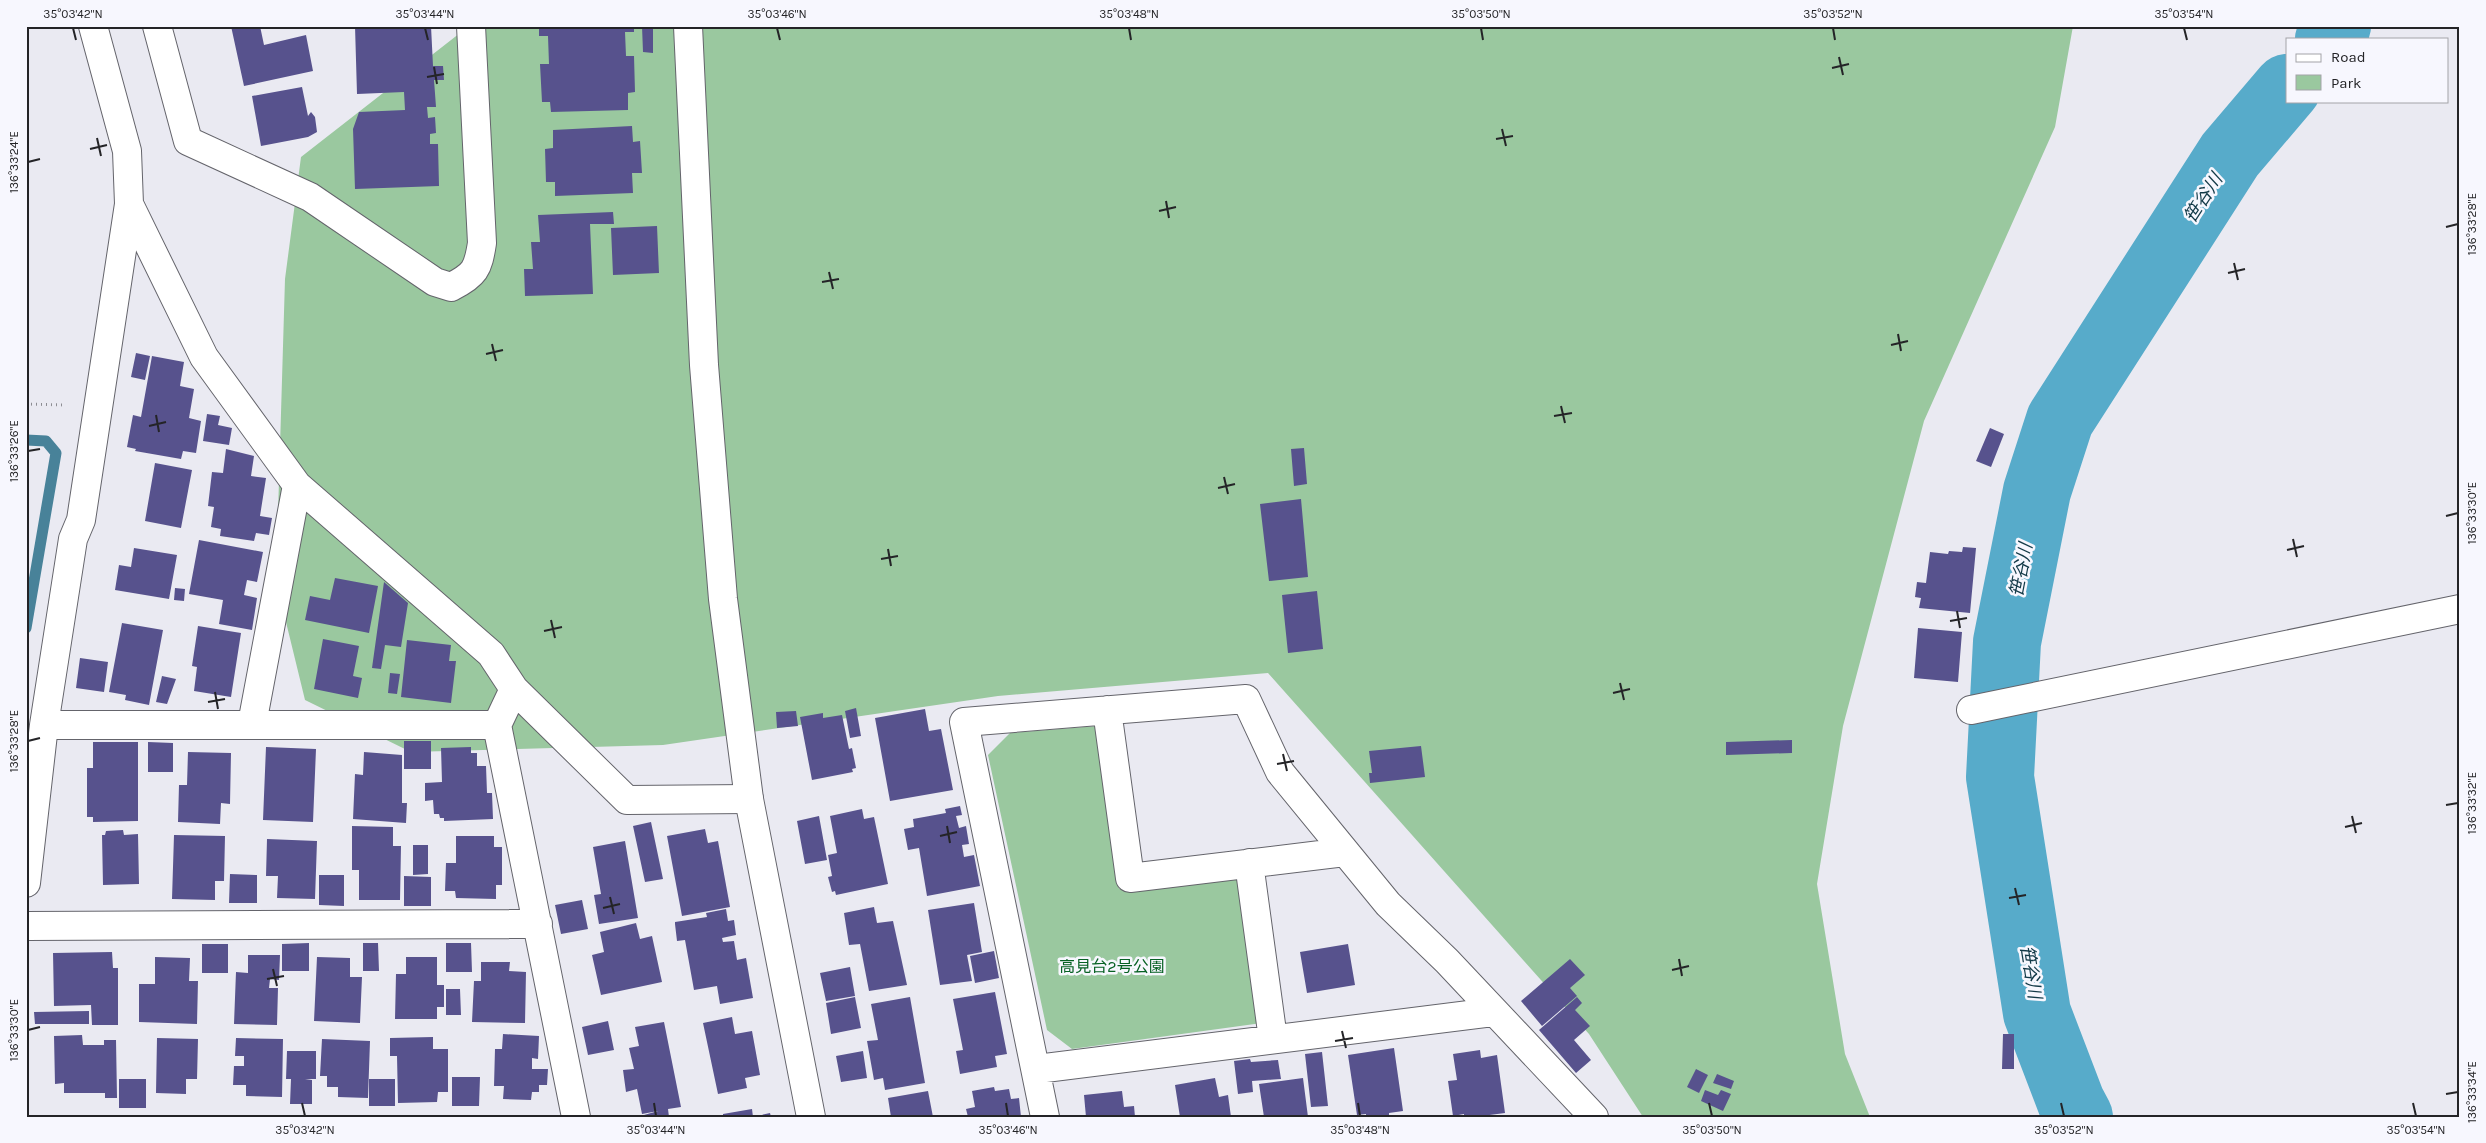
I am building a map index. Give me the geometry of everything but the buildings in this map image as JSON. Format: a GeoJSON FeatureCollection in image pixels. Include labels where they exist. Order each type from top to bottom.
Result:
{"type":"FeatureCollection","features":[{"type":"Feature","properties":{"kind":"street"},"geometry":{"type":"LineString","coordinates":[[26,883],[44,725],[73,538],[81,520],[129,204],[127,151],[93,26]]}},
{"type":"Feature","properties":{"kind":"street"},"geometry":{"type":"LineString","coordinates":[[157,26],[188,141],[310,197],[435,282],[451,287],[470,278],[479,263],[482,243],[471,26]]}},
{"type":"Feature","properties":{"kind":"street"},"geometry":{"type":"LineString","coordinates":[[688,26],[704,365],[722,599],[749,799],[811,1117]]}},
{"type":"Feature","properties":{"kind":"street"},"geometry":{"type":"LineString","coordinates":[[129,204],[204,356],[298,485],[490,654],[514,689],[627,800],[749,799]]}},
{"type":"Feature","properties":{"kind":"street"},"geometry":{"type":"LineString","coordinates":[[252,724],[298,485]]}},
{"type":"Feature","properties":{"kind":"street"},"geometry":{"type":"LineString","coordinates":[[1971,710],[2460,609]]}},
{"type":"Feature","properties":{"kind":"street"},"geometry":{"type":"LineString","coordinates":[[514,689],[497,725],[576,1117]]}},
{"type":"Feature","properties":{"kind":"street"},"geometry":{"type":"LineString","coordinates":[[1045,1117],[1037,1070],[964,722],[1246,699],[1280,772],[1388,904],[1448,961],[1493,1012],[1594,1117]]}},
{"type":"Feature","properties":{"kind":"street"},"geometry":{"type":"LineString","coordinates":[[1107,710],[1130,878],[1345,852]]}},
{"type":"Feature","properties":{"kind":"street"},"geometry":{"type":"LineString","coordinates":[[44,725],[497,725]]}},
{"type":"Feature","properties":{"kind":"street"},"geometry":{"type":"LineString","coordinates":[[1249,864],[1273,1039]]}},
{"type":"Feature","properties":{"kind":"street"},"geometry":{"type":"LineString","coordinates":[[26,926],[538,924]]}},
{"type":"Feature","properties":{"kind":"street"},"geometry":{"type":"LineString","coordinates":[[1037,1070],[1493,1012]]}},
{"type":"Feature","properties":{"kind":"green space"},"geometry":{"type":"Polygon","coordinates":[[[469,26],[2073,26],[2055,127],[1924,421],[1843,726],[1817,884],[1845,1054],[1870,1117],[1643,1117],[1589,1034],[1268,673],[998,696],[663,745],[411,752],[305,700],[276,581],[285,279],[301,157],[469,26]]]}},
{"type":"Feature","properties":{"kind":"green space","name":"高見台2号公園"},"geometry":{"type":"Polygon","coordinates":[[[1097,726],[1119,889],[1233,875],[1242,885],[1262,1023],[1072,1049],[1047,1030],[988,755],[1010,733],[1097,726]]]}},
{"type":"Feature","properties":{"kind":"waterway","name":"笹谷川"},"geometry":{"type":"LineString","coordinates":[[2330,38],[2337,26]]}},
{"type":"Feature","properties":{"kind":"waterway","name":"笹谷川"},"geometry":{"type":"LineString","coordinates":[[2079,1117],[2071,1102],[2037,1013],[2000,777],[2007,642],[2037,491],[2060,420],[2230,155],[2286,89]]}},
{"type":"Feature","properties":{"kind":"waterway"},"geometry":{"type":"LineString","coordinates":[[26,440],[46,441],[56,453],[26,628]]}}]}
